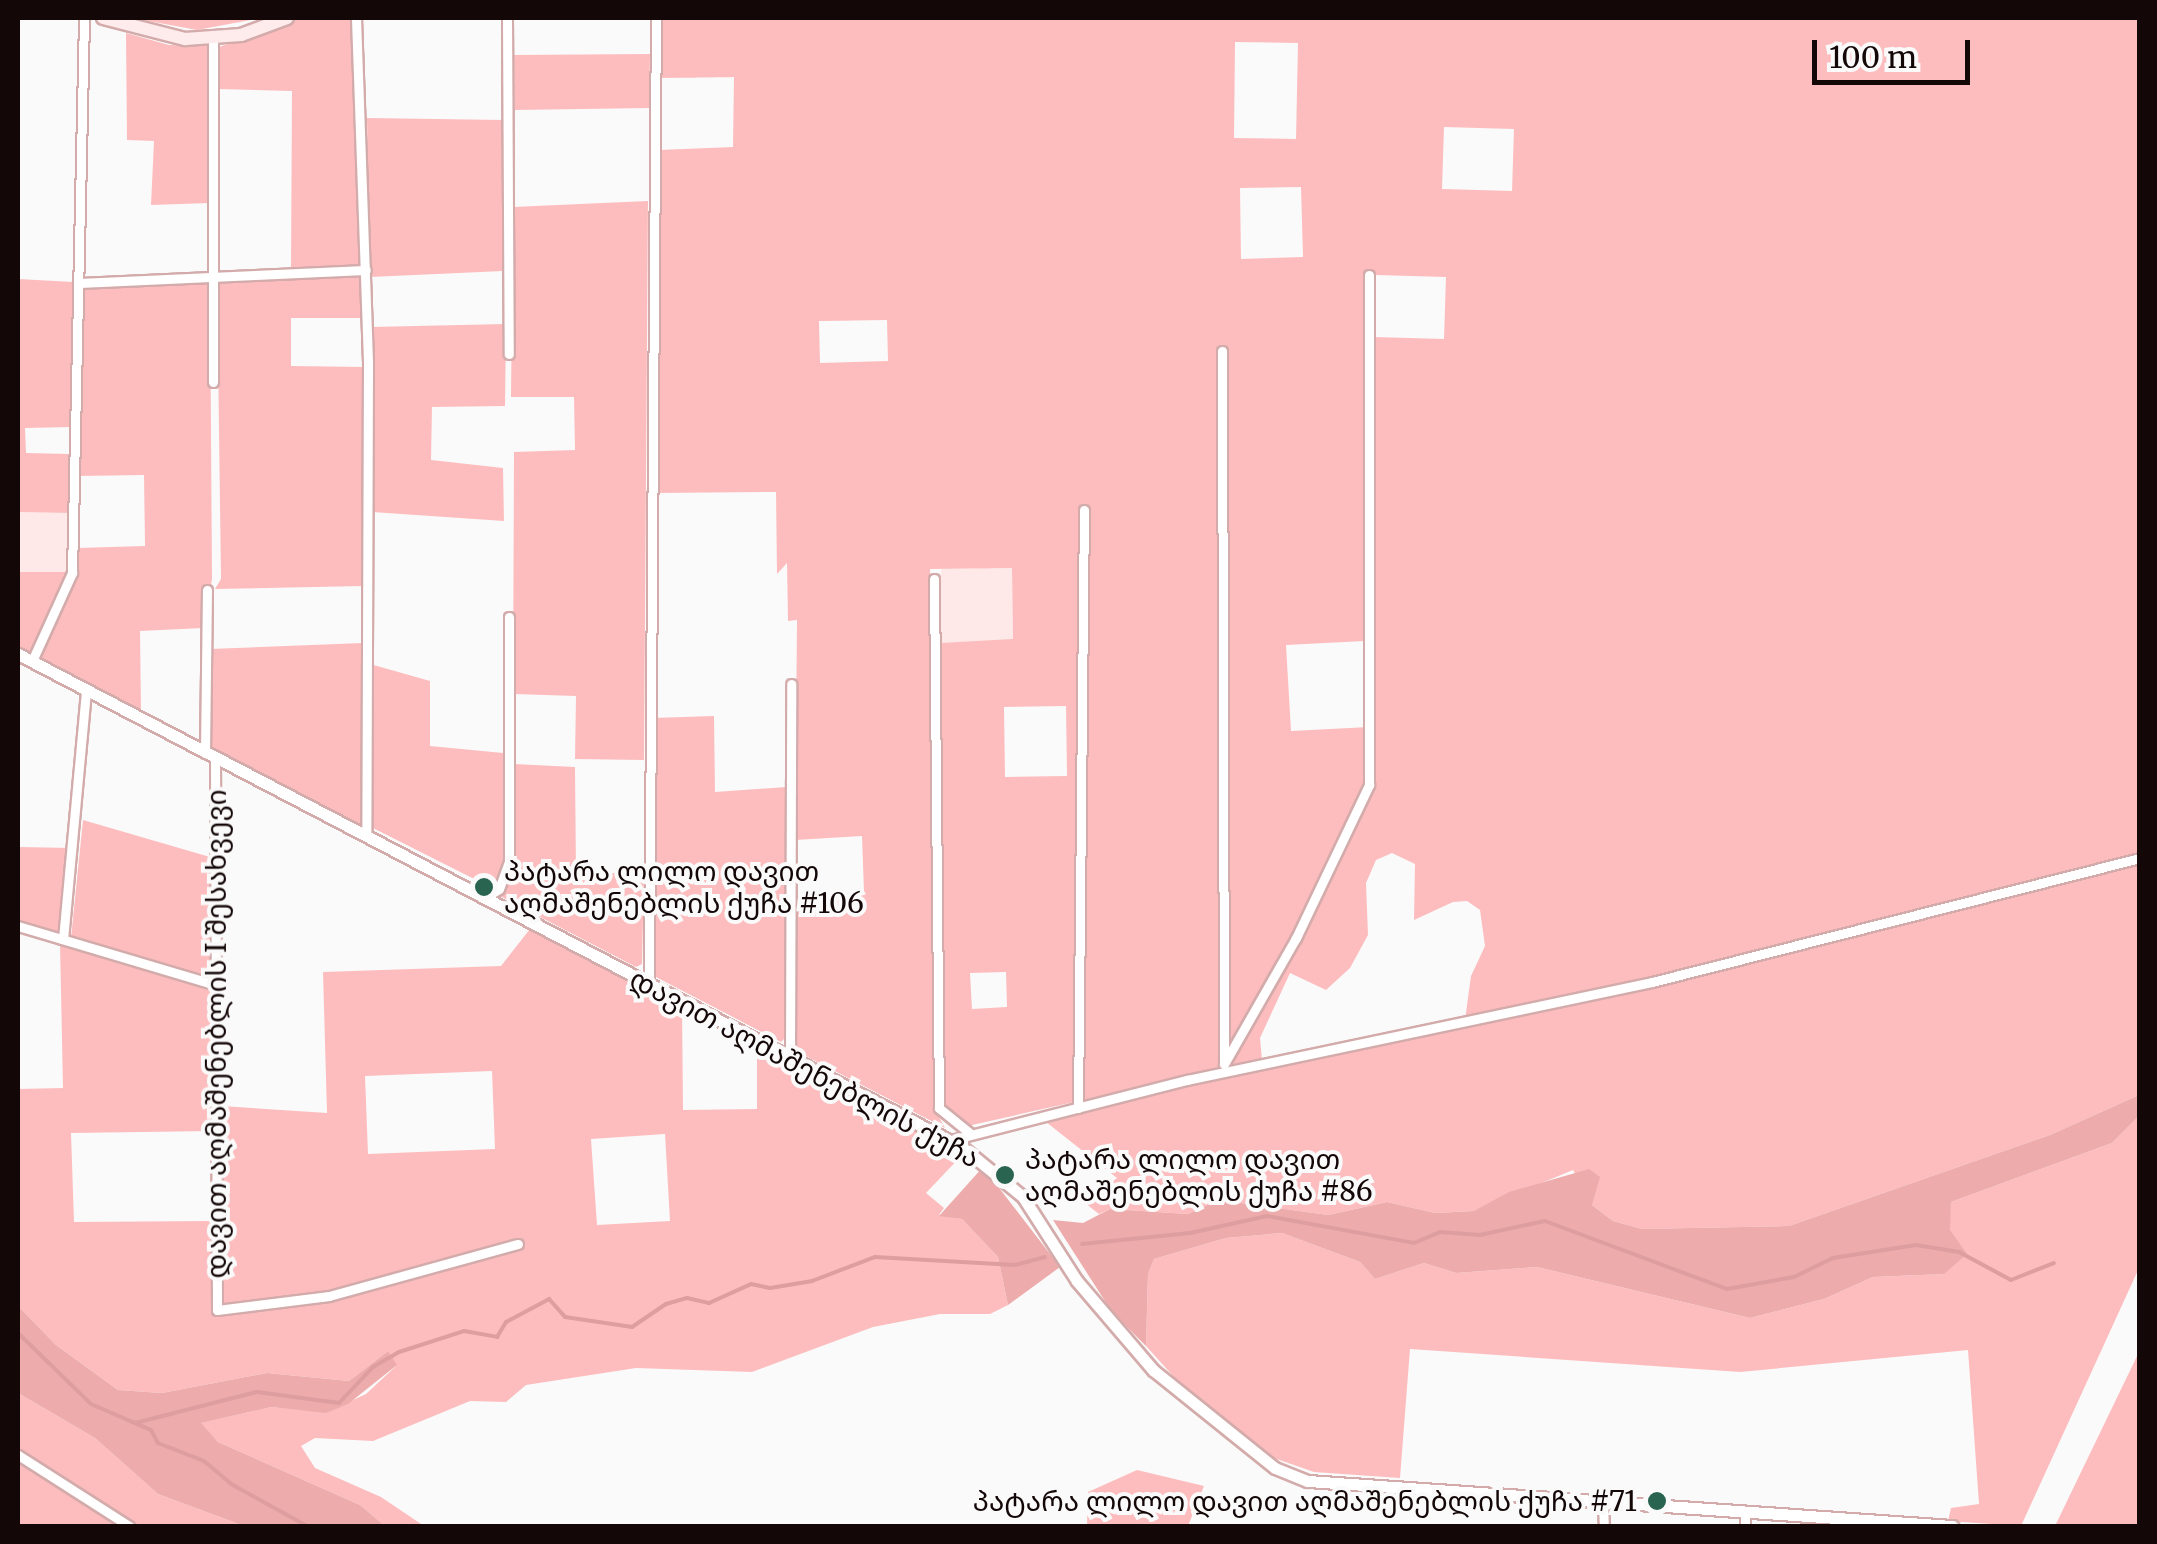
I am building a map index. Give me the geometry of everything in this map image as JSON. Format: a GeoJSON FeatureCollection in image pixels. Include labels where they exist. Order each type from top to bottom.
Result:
{"type":"FeatureCollection","features":[{"type":"Feature","properties":{"kind":"main road"},"geometry":{"type":"LineString","coordinates":[[103,18],[165,35],[213,39],[287,18]]}},
{"type":"Feature","properties":{"kind":"street"},"geometry":{"type":"LineString","coordinates":[[32,661],[72,572],[84,18]]}},
{"type":"Feature","properties":{"kind":"street"},"geometry":{"type":"LineString","coordinates":[[356,18],[366,270],[366,835]]}},
{"type":"Feature","properties":{"kind":"street"},"geometry":{"type":"LineString","coordinates":[[507,18],[509,354]]}},
{"type":"Feature","properties":{"kind":"street"},"geometry":{"type":"LineString","coordinates":[[649,984],[656,18]]}},
{"type":"Feature","properties":{"kind":"street"},"geometry":{"type":"LineString","coordinates":[[213,39],[213,382]]}},
{"type":"Feature","properties":{"kind":"street"},"geometry":{"type":"LineString","coordinates":[[78,283],[366,270]]}},
{"type":"Feature","properties":{"kind":"street"},"geometry":{"type":"LineString","coordinates":[[1224,1070],[1296,938],[1369,785],[1370,275]]}},
{"type":"Feature","properties":{"kind":"street"},"geometry":{"type":"LineString","coordinates":[[1222,351],[1224,1070]]}},
{"type":"Feature","properties":{"kind":"street"},"geometry":{"type":"LineString","coordinates":[[1078,1108],[1084,510]]}},
{"type":"Feature","properties":{"kind":"street"},"geometry":{"type":"LineString","coordinates":[[934,580],[939,1108],[972,1135]]}},
{"type":"Feature","properties":{"kind":"street","name":"დავით აღმაშენებლის I შესახვევი"},"geometry":{"type":"LineString","coordinates":[[207,590],[218,1310],[329,1296],[518,1244]]}},
{"type":"Feature","properties":{"kind":"street"},"geometry":{"type":"LineString","coordinates":[[484,898],[499,889],[509,861],[509,617]]}},
{"type":"Feature","properties":{"kind":"street","name":"დავით აღმაშენებლის ქუჩა"},"geometry":{"type":"LineString","coordinates":[[18,654],[986,1163],[1023,1197],[1077,1281],[1153,1370],[1274,1468],[1308,1481],[1952,1526]]}},
{"type":"Feature","properties":{"kind":"street"},"geometry":{"type":"LineString","coordinates":[[790,1057],[791,684]]}},
{"type":"Feature","properties":{"kind":"street"},"geometry":{"type":"LineString","coordinates":[[63,939],[86,689]]}},
{"type":"Feature","properties":{"kind":"street"},"geometry":{"type":"LineString","coordinates":[[948,1141],[1224,1070],[1652,982],[2140,858]]}},
{"type":"Feature","properties":{"kind":"street"},"geometry":{"type":"LineString","coordinates":[[18,926],[216,985]]}},
{"type":"Feature","properties":{"kind":"street"},"geometry":{"type":"LineString","coordinates":[[18,1455],[129,1526]]}},
{"type":"Feature","properties":{"kind":"street"},"geometry":{"type":"LineString","coordinates":[[1604,1502],[1604,1526]]}},
{"type":"Feature","properties":{"kind":"street"},"geometry":{"type":"LineString","coordinates":[[1744,1526],[1745,1511]]}},
{"type":"Feature","properties":{"kind":"shaded area"},"geometry":{"type":"Polygon","coordinates":[[[132,18],[262,18],[197,30],[132,18]]]}},
{"type":"Feature","properties":{"kind":"shaded area"},"geometry":{"type":"Polygon","coordinates":[[[301,18],[351,18],[361,266],[291,268],[292,91],[218,89],[219,47],[301,18]]]}},
{"type":"Feature","properties":{"kind":"shaded area"},"geometry":{"type":"Polygon","coordinates":[[[661,18],[2139,18],[2139,855],[1655,979],[1465,1020],[1471,976],[1485,946],[1480,910],[1467,901],[1453,902],[1414,920],[1415,864],[1392,853],[1376,860],[1366,883],[1368,935],[1350,968],[1326,990],[1290,973],[1260,1038],[1262,1060],[963,1127],[942,1109],[940,643],[1013,639],[1012,568],[930,569],[934,1108],[945,1128],[794,1050],[794,896],[864,892],[862,836],[795,840],[797,620],[788,621],[787,563],[777,574],[776,492],[655,493],[659,150],[733,147],[734,77],[660,78],[661,18]],[[1235,42],[1234,138],[1296,139],[1298,43],[1235,42]],[[1444,127],[1442,189],[1512,191],[1514,129],[1444,127]],[[1301,187],[1240,188],[1241,259],[1303,257],[1301,187]],[[1376,275],[1374,337],[1444,339],[1446,277],[1376,275]],[[887,320],[819,321],[820,363],[888,361],[887,320]],[[1364,641],[1286,645],[1291,731],[1369,727],[1364,641]],[[1066,706],[1004,707],[1005,777],[1067,776],[1066,706]],[[1006,972],[970,973],[972,1009],[1007,1007],[1006,972]]]}},
{"type":"Feature","properties":{"kind":"shaded area"},"geometry":{"type":"Polygon","coordinates":[[[126,33],[169,45],[210,46],[210,203],[151,205],[154,141],[127,140],[126,33]]]}},
{"type":"Feature","properties":{"kind":"shaded area"},"geometry":{"type":"Polygon","coordinates":[[[650,54],[649,108],[515,110],[514,55],[650,54]]]}},
{"type":"Feature","properties":{"kind":"shaded area"},"geometry":{"type":"Polygon","coordinates":[[[367,118],[504,120],[503,271],[370,277],[367,118]]]}},
{"type":"Feature","properties":{"kind":"shaded area"},"geometry":{"type":"Polygon","coordinates":[[[648,201],[644,760],[575,759],[576,696],[513,694],[514,452],[575,450],[574,397],[511,397],[513,207],[648,201]]]}},
{"type":"Feature","properties":{"kind":"shaded area"},"geometry":{"type":"Polygon","coordinates":[[[361,275],[363,318],[291,318],[291,366],[364,367],[363,586],[215,589],[221,579],[217,281],[361,275]]]}},
{"type":"Feature","properties":{"kind":"shaded area"},"geometry":{"type":"Polygon","coordinates":[[[18,279],[73,282],[72,427],[25,428],[26,453],[70,454],[70,513],[18,512],[18,279]]]}},
{"type":"Feature","properties":{"kind":"shaded area"},"geometry":{"type":"Polygon","coordinates":[[[210,281],[212,579],[203,628],[140,631],[141,711],[38,657],[77,548],[145,546],[144,475],[77,476],[82,286],[210,281]]]}},
{"type":"Feature","properties":{"kind":"shaded area"},"geometry":{"type":"Polygon","coordinates":[[[506,324],[505,406],[432,407],[431,460],[503,468],[504,521],[372,512],[371,327],[506,324]]]}},
{"type":"Feature","properties":{"kind":"shaded area"},"geometry":{"type":"Polygon","coordinates":[[[18,512],[70,513],[69,572],[18,572],[18,512]]]}},
{"type":"Feature","properties":{"kind":"shaded area"},"geometry":{"type":"Polygon","coordinates":[[[1012,568],[1013,640],[940,643],[941,569],[1012,568]]]}},
{"type":"Feature","properties":{"kind":"shaded area"},"geometry":{"type":"Polygon","coordinates":[[[18,572],[69,572],[32,654],[18,647],[18,572]]]}},
{"type":"Feature","properties":{"kind":"shaded area"},"geometry":{"type":"Polygon","coordinates":[[[363,643],[363,827],[208,745],[210,649],[363,643]]]}},
{"type":"Feature","properties":{"kind":"shaded area"},"geometry":{"type":"Polygon","coordinates":[[[370,664],[430,681],[430,746],[503,753],[505,858],[492,888],[371,827],[370,664]]]}},
{"type":"Feature","properties":{"kind":"shaded area"},"geometry":{"type":"Polygon","coordinates":[[[714,716],[715,792],[787,787],[786,1037],[781,1042],[654,976],[652,718],[714,716]]]}},
{"type":"Feature","properties":{"kind":"shaded area"},"geometry":{"type":"Polygon","coordinates":[[[514,764],[575,767],[576,873],[644,873],[642,964],[636,967],[500,896],[516,861],[514,764]]]}},
{"type":"Feature","properties":{"kind":"shaded area"},"geometry":{"type":"Polygon","coordinates":[[[83,820],[210,857],[210,972],[205,976],[71,938],[83,820]]]}},
{"type":"Feature","properties":{"kind":"shaded area"},"geometry":{"type":"Polygon","coordinates":[[[18,847],[72,848],[59,934],[18,922],[18,847]]]}},
{"type":"Feature","properties":{"kind":"shaded area"},"geometry":{"type":"Polygon","coordinates":[[[2139,862],[2139,1095],[2050,1135],[1789,1226],[1642,1229],[1613,1221],[1592,1205],[1573,1170],[1474,1211],[1435,1213],[1387,1202],[1328,1215],[1218,1200],[1188,1214],[1110,1209],[1099,1214],[1085,1203],[1117,1178],[1046,1122],[1110,1100],[1685,981],[2139,862]]]}},
{"type":"Feature","properties":{"kind":"shaded area"},"geometry":{"type":"Polygon","coordinates":[[[530,929],[682,1006],[683,1110],[757,1109],[757,1045],[963,1154],[926,1193],[944,1208],[939,1215],[962,1219],[998,1257],[1008,1305],[990,1314],[940,1314],[873,1327],[752,1372],[636,1368],[526,1385],[506,1402],[470,1401],[373,1441],[315,1438],[301,1446],[315,1468],[381,1497],[424,1526],[385,1526],[360,1505],[218,1442],[200,1423],[271,1407],[327,1412],[366,1394],[396,1366],[388,1351],[349,1381],[267,1373],[162,1393],[118,1390],[56,1345],[18,1306],[18,1089],[63,1088],[60,943],[220,994],[221,1106],[327,1113],[323,972],[501,966],[530,929]],[[492,1071],[365,1076],[368,1154],[495,1149],[492,1071]],[[212,1131],[71,1133],[74,1222],[212,1221],[212,1131]],[[665,1134],[591,1139],[597,1225],[670,1221],[665,1134]]]}},
{"type":"Feature","properties":{"kind":"shaded area"},"geometry":{"type":"Polygon","coordinates":[[[2139,1095],[2139,1116],[2112,1143],[1951,1202],[1950,1230],[1967,1254],[1944,1274],[1873,1277],[1824,1299],[1750,1318],[1537,1267],[1456,1273],[1424,1263],[1375,1279],[1360,1262],[1282,1233],[1226,1238],[1154,1259],[1148,1274],[1146,1346],[1112,1312],[1053,1220],[1083,1223],[1110,1209],[1188,1214],[1218,1200],[1328,1215],[1387,1202],[1435,1213],[1474,1211],[1509,1192],[1589,1169],[1600,1177],[1592,1205],[1613,1221],[1642,1229],[1789,1226],[2050,1135],[2139,1095]]]}},
{"type":"Feature","properties":{"kind":"shaded area"},"geometry":{"type":"Polygon","coordinates":[[[2139,1116],[2139,1268],[2021,1526],[1948,1521],[1951,1508],[1979,1504],[1968,1350],[1740,1372],[1410,1349],[1400,1478],[1314,1472],[1271,1457],[1182,1386],[1146,1346],[1148,1274],[1154,1259],[1226,1238],[1282,1233],[1360,1262],[1375,1279],[1424,1263],[1456,1273],[1537,1267],[1750,1318],[1824,1299],[1873,1277],[1944,1274],[1951,1202],[2112,1143],[2139,1116]]]}},
{"type":"Feature","properties":{"kind":"shaded area"},"geometry":{"type":"Polygon","coordinates":[[[983,1167],[1060,1267],[1008,1305],[998,1257],[962,1219],[939,1216],[983,1167]]]}},
{"type":"Feature","properties":{"kind":"shaded area"},"geometry":{"type":"Polygon","coordinates":[[[18,1306],[56,1345],[118,1390],[162,1393],[267,1373],[349,1381],[388,1351],[397,1365],[348,1404],[326,1413],[271,1407],[201,1423],[218,1442],[360,1505],[385,1526],[244,1526],[158,1494],[95,1438],[18,1393],[18,1306]]]}},
{"type":"Feature","properties":{"kind":"shaded area"},"geometry":{"type":"Polygon","coordinates":[[[2139,1352],[2139,1526],[2055,1526],[2139,1352]]]}},
{"type":"Feature","properties":{"kind":"shaded area"},"geometry":{"type":"Polygon","coordinates":[[[18,1393],[95,1438],[158,1494],[244,1526],[18,1526],[18,1393]]]}},
{"type":"Feature","properties":{"kind":"shaded area"},"geometry":{"type":"Polygon","coordinates":[[[1137,1470],[1204,1486],[1188,1526],[1087,1526],[1088,1492],[1137,1470]]]}},
{"type":"Feature","properties":{"kind":"waterway"},"geometry":{"type":"LineString","coordinates":[[1082,1244],[1190,1233],[1267,1216],[1414,1243],[1440,1232],[1480,1235],[1545,1221],[1727,1289],[1794,1277],[1833,1258],[1916,1245],[1959,1252],[2011,1280],[2054,1263]]}},
{"type":"Feature","properties":{"kind":"waterway"},"geometry":{"type":"LineString","coordinates":[[135,1423],[257,1392],[339,1403],[373,1367],[399,1352],[464,1331],[497,1337],[506,1322],[549,1299],[565,1317],[632,1327],[666,1304],[687,1298],[709,1303],[751,1284],[770,1288],[812,1281],[875,1257],[1015,1265],[1045,1257]]}},
{"type":"Feature","properties":{"kind":"waterway"},"geometry":{"type":"LineString","coordinates":[[18,1333],[91,1404],[151,1430],[158,1443],[204,1461],[231,1484],[307,1526]]}},
{"type":"Feature","properties":{"kind":"place","name":"პატარა ლილო დავით აღმაშენებლის ქუჩა #106"},"geometry":{"type":"Point","coordinates":[484,887]}},
{"type":"Feature","properties":{"kind":"place","name":"პატარა ლილო დავით აღმაშენებლის ქუჩა #86"},"geometry":{"type":"Point","coordinates":[1005,1175]}},
{"type":"Feature","properties":{"kind":"place","name":"პატარა ლილო დავით აღმაშენებლის ქუჩა #71"},"geometry":{"type":"Point","coordinates":[1657,1501]}}]}
